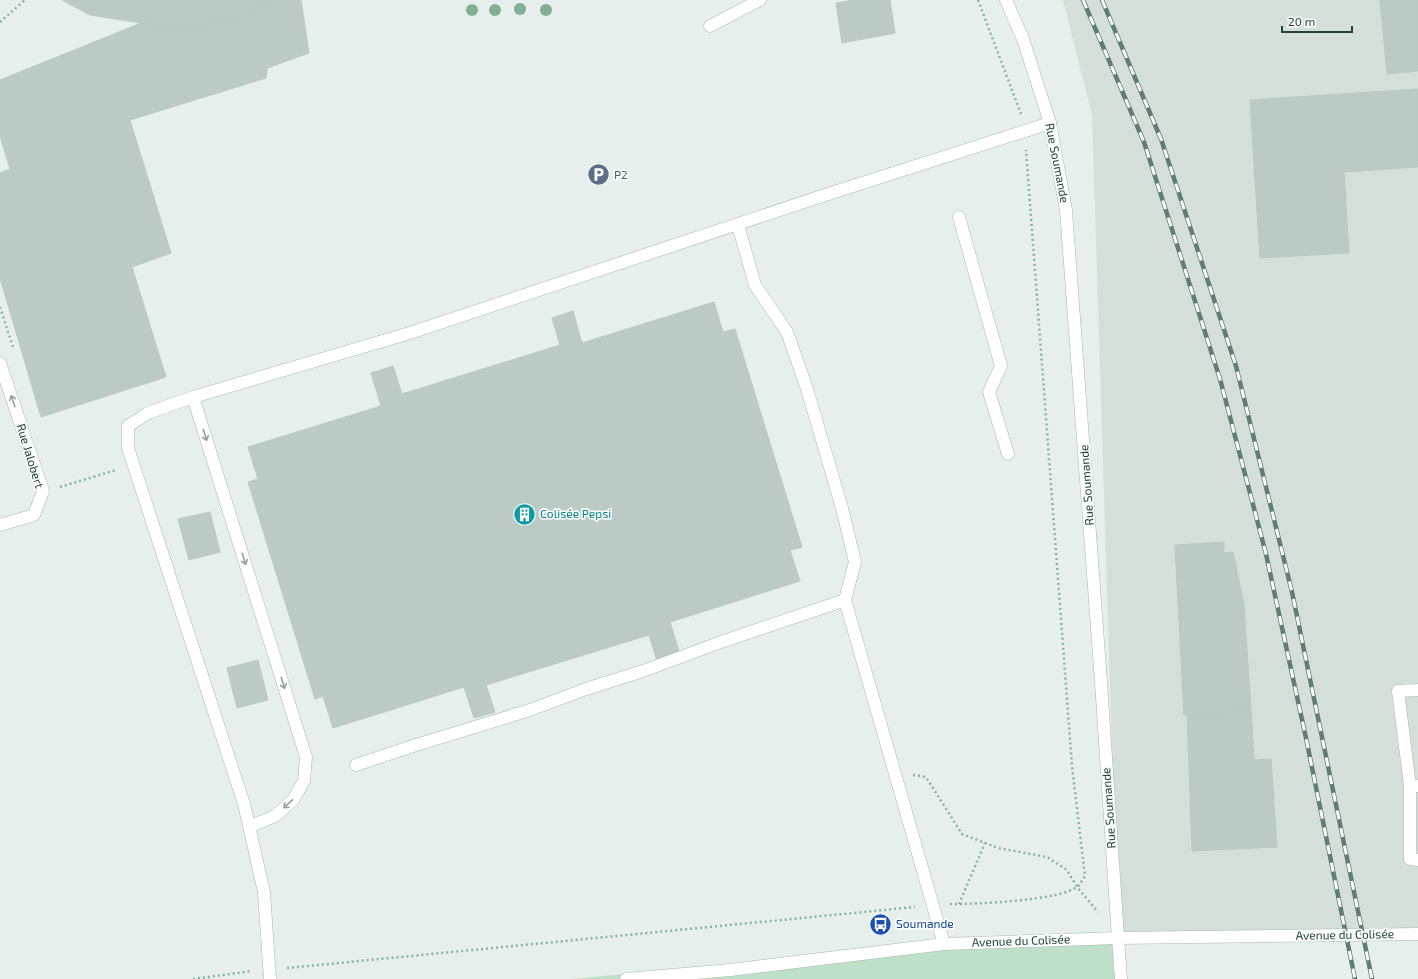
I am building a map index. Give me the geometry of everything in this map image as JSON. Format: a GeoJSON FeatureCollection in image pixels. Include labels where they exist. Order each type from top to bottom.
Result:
{"type":"FeatureCollection","features":[{"type":"Feature","properties":{"kind":"street"},"geometry":{"type":"LineString","coordinates":[[710,26],[760,0]]}},
{"type":"Feature","properties":{"kind":"street","name":"Rue Soumande"},"geometry":{"type":"LineString","coordinates":[[1006,0],[1023,39],[1050,123],[1066,210],[1100,667],[1121,979]]}},
{"type":"Feature","properties":{"kind":"street"},"geometry":{"type":"LineString","coordinates":[[269,974],[264,892],[249,827],[235,775],[133,465],[128,448],[128,426],[148,413],[193,397],[410,333],[825,195],[914,168],[1050,123]]}},
{"type":"Feature","properties":{"kind":"street"},"geometry":{"type":"LineString","coordinates":[[959,217],[1001,366],[989,392],[1008,454]]}},
{"type":"Feature","properties":{"kind":"street"},"geometry":{"type":"LineString","coordinates":[[738,225],[755,285],[787,332],[807,389],[842,508],[855,562],[845,600],[944,944]]}},
{"type":"Feature","properties":{"kind":"street","name":"Rue Jalobert"},"geometry":{"type":"LineString","coordinates":[[0,363],[43,491],[34,515],[0,525]]}},
{"type":"Feature","properties":{"kind":"street"},"geometry":{"type":"LineString","coordinates":[[193,397],[306,757],[304,781],[293,800],[275,816],[249,827]]}},
{"type":"Feature","properties":{"kind":"street"},"geometry":{"type":"LineString","coordinates":[[356,765],[530,710],[586,689],[643,671],[721,642],[845,600]]}},
{"type":"Feature","properties":{"kind":"street"},"geometry":{"type":"LineString","coordinates":[[1418,690],[1398,691],[1414,786],[1410,859],[1418,860]]}},
{"type":"Feature","properties":{"kind":"street","name":"Avenue du Colisée"},"geometry":{"type":"LineString","coordinates":[[626,979],[730,970],[944,944],[1118,938],[1418,934]]}},
{"type":"Feature","properties":{"kind":"path"},"geometry":{"type":"LineString","coordinates":[[0,22],[25,0]]}},
{"type":"Feature","properties":{"kind":"path"},"geometry":{"type":"LineString","coordinates":[[193,979],[269,974],[933,905],[992,903],[1057,896],[1077,887],[1085,876],[1072,766],[1025,131],[1020,109],[978,0]]}},
{"type":"Feature","properties":{"kind":"path"},"geometry":{"type":"LineString","coordinates":[[57,488],[133,465]]}},
{"type":"Feature","properties":{"kind":"path"},"geometry":{"type":"LineString","coordinates":[[895,771],[926,777],[962,834],[998,848],[1047,857],[1066,870],[1077,887]]}},
{"type":"Feature","properties":{"kind":"path"},"geometry":{"type":"LineString","coordinates":[[959,904],[985,843]]}},
{"type":"Feature","properties":{"kind":"shaded area"},"geometry":{"type":"Polygon","coordinates":[[[1063,0],[1418,0],[1418,934],[1118,938],[1092,115],[1063,0]]]}},
{"type":"Feature","properties":{"kind":"green space"},"geometry":{"type":"Polygon","coordinates":[[[1118,938],[1121,979],[572,979],[944,944],[1118,938]]]}},
{"type":"Feature","properties":{"kind":"building"},"geometry":{"type":"Polygon","coordinates":[[[62,0],[274,0],[236,20],[183,27],[141,23],[90,15],[62,0]]]}},
{"type":"Feature","properties":{"kind":"building"},"geometry":{"type":"Polygon","coordinates":[[[274,0],[301,0],[309,53],[267,68],[266,78],[130,120],[171,253],[132,267],[166,377],[41,417],[0,278],[0,173],[10,169],[0,136],[0,80],[141,23],[183,27],[236,20],[274,0]]]}},
{"type":"Feature","properties":{"kind":"building"},"geometry":{"type":"Polygon","coordinates":[[[853,0],[890,0],[895,33],[842,43],[836,3],[853,0]]]}},
{"type":"Feature","properties":{"kind":"building"},"geometry":{"type":"Polygon","coordinates":[[[1380,0],[1418,0],[1418,71],[1387,74],[1380,0]]]}},
{"type":"Feature","properties":{"kind":"building"},"geometry":{"type":"Polygon","coordinates":[[[1418,89],[1418,167],[1344,172],[1349,253],[1260,258],[1250,100],[1418,89]]]}},
{"type":"Feature","properties":{"kind":"building","name":"Colisée Pepsi"},"geometry":{"type":"Polygon","coordinates":[[[714,302],[723,332],[735,329],[802,547],[790,550],[800,581],[670,622],[680,654],[657,661],[649,635],[486,685],[495,712],[474,718],[464,687],[333,728],[323,696],[315,699],[248,482],[258,479],[248,447],[381,406],[371,373],[393,366],[402,394],[560,345],[552,318],[573,311],[582,343],[714,302]]]}},
{"type":"Feature","properties":{"kind":"building"},"geometry":{"type":"Polygon","coordinates":[[[210,512],[220,552],[189,560],[178,519],[210,512]]]}},
{"type":"Feature","properties":{"kind":"building"},"geometry":{"type":"Polygon","coordinates":[[[1224,542],[1224,553],[1233,552],[1244,605],[1251,710],[1184,715],[1175,545],[1224,542]]]}},
{"type":"Feature","properties":{"kind":"building"},"geometry":{"type":"Polygon","coordinates":[[[258,660],[268,700],[237,708],[227,668],[258,660]]]}},
{"type":"Feature","properties":{"kind":"building"},"geometry":{"type":"Polygon","coordinates":[[[1251,710],[1254,760],[1271,759],[1277,847],[1192,851],[1187,715],[1251,710]]]}},
{"type":"Feature","properties":{"kind":"railway"},"geometry":{"type":"LineString","coordinates":[[1083,0],[1144,142],[1220,379],[1266,554],[1306,738],[1355,979]]}},
{"type":"Feature","properties":{"kind":"railway"},"geometry":{"type":"LineString","coordinates":[[1102,0],[1161,139],[1236,366],[1292,592],[1372,979]]}},
{"type":"Feature","properties":{"kind":"place","name":"P2"},"geometry":{"type":"Point","coordinates":[598,175]}},
{"type":"Feature","properties":{"kind":"place","name":"Colisée Pepsi"},"geometry":{"type":"Point","coordinates":[525,514]}},
{"type":"Feature","properties":{"kind":"place","name":"Soumande"},"geometry":{"type":"Point","coordinates":[881,924]}}]}
